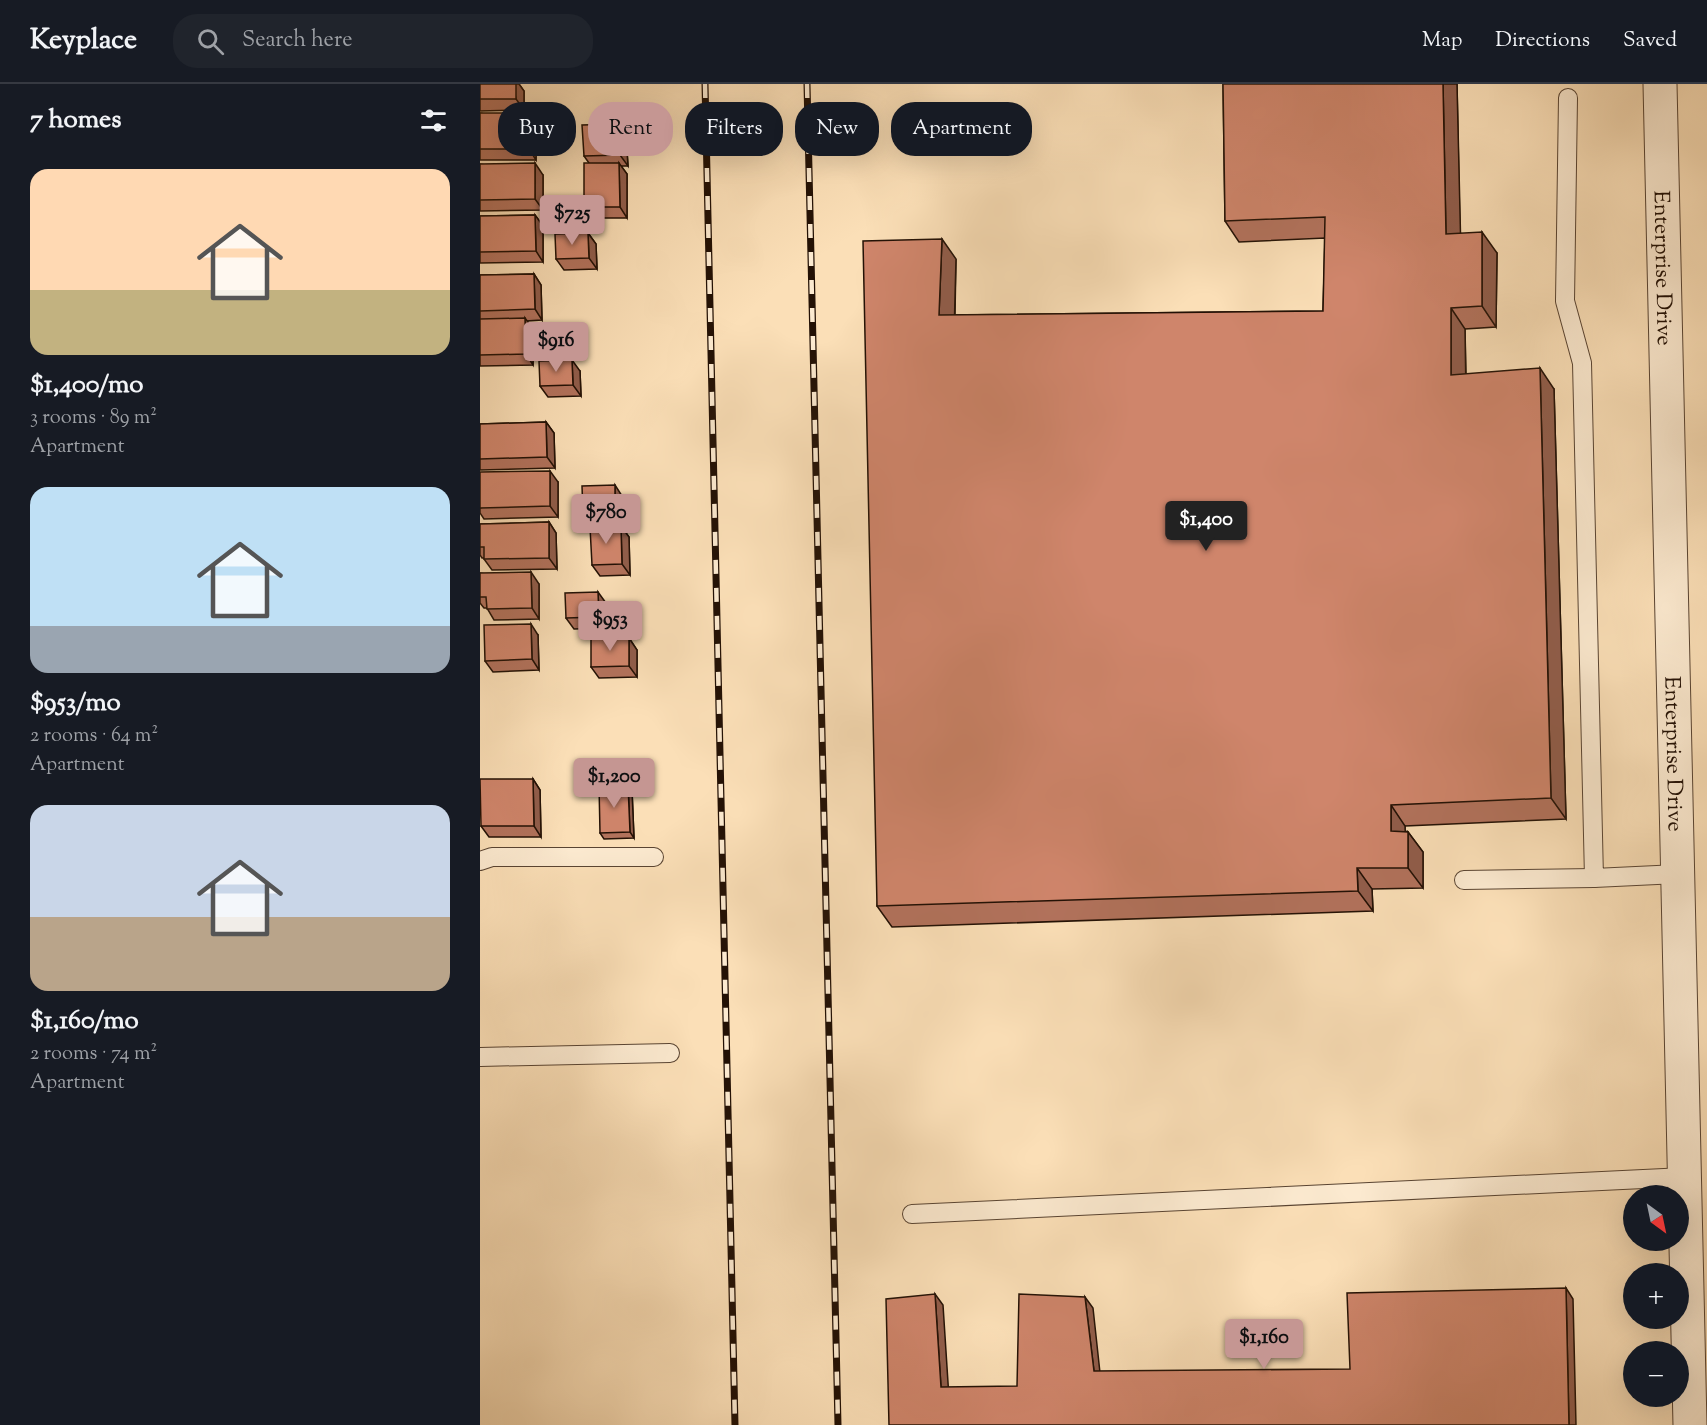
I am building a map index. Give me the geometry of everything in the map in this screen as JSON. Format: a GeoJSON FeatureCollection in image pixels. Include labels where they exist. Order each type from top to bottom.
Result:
{"type":"FeatureCollection","features":[{"type":"Feature","properties":{"kind":"street","name":"Enterprise Drive"},"geometry":{"type":"LineString","coordinates":[[1660,84],[1690,1425]]}},
{"type":"Feature","properties":{"kind":"lane"},"geometry":{"type":"LineString","coordinates":[[1568,98],[1565,301],[1582,363],[1594,878]]}},
{"type":"Feature","properties":{"kind":"lane"},"geometry":{"type":"LineString","coordinates":[[480,861],[492,857],[654,857]]}},
{"type":"Feature","properties":{"kind":"lane"},"geometry":{"type":"LineString","coordinates":[[1464,880],[1678,874]]}},
{"type":"Feature","properties":{"kind":"lane"},"geometry":{"type":"LineString","coordinates":[[480,1058],[670,1053]]}},
{"type":"Feature","properties":{"kind":"lane"},"geometry":{"type":"LineString","coordinates":[[912,1214],[1684,1177]]}},
{"type":"Feature","properties":{"kind":"building"},"geometry":{"type":"Polygon","coordinates":[[[480,84],[516,84],[516,99],[480,99],[480,84]]]}},
{"type":"Feature","properties":{"kind":"building"},"geometry":{"type":"Polygon","coordinates":[[[1223,84],[1443,84],[1446,234],[1482,232],[1482,306],[1451,308],[1451,375],[1540,368],[1551,798],[1391,805],[1391,831],[1408,832],[1408,868],[1357,868],[1358,891],[877,906],[863,241],[942,239],[939,315],[1323,311],[1325,217],[1225,221],[1223,84]]]}},
{"type":"Feature","properties":{"kind":"building"},"geometry":{"type":"Polygon","coordinates":[[[480,113],[498,113],[498,149],[480,149],[480,113]]]}},
{"type":"Feature","properties":{"kind":"building"},"geometry":{"type":"Polygon","coordinates":[[[582,125],[588,125],[588,156],[584,156],[582,125]]]}},
{"type":"Feature","properties":{"kind":"building"},"geometry":{"type":"Polygon","coordinates":[[[535,163],[535,199],[480,200],[480,164],[535,163]]]}},
{"type":"Feature","properties":{"kind":"building"},"geometry":{"type":"Polygon","coordinates":[[[584,163],[619,163],[620,207],[584,207],[584,163]]]}},
{"type":"Feature","properties":{"kind":"building"},"geometry":{"type":"Polygon","coordinates":[[[535,215],[536,251],[480,252],[480,216],[535,215]]]}},
{"type":"Feature","properties":{"kind":"building"},"geometry":{"type":"Polygon","coordinates":[[[588,233],[589,258],[556,259],[555,234],[588,233]]]}},
{"type":"Feature","properties":{"kind":"building"},"geometry":{"type":"Polygon","coordinates":[[[534,274],[535,309],[480,311],[480,275],[534,274]]]}},
{"type":"Feature","properties":{"kind":"building"},"geometry":{"type":"Polygon","coordinates":[[[525,318],[526,354],[480,355],[480,319],[525,318]]]}},
{"type":"Feature","properties":{"kind":"building"},"geometry":{"type":"Polygon","coordinates":[[[572,360],[573,385],[540,386],[539,361],[572,360]]]}},
{"type":"Feature","properties":{"kind":"building"},"geometry":{"type":"Polygon","coordinates":[[[546,422],[547,457],[480,459],[480,424],[546,422]]]}},
{"type":"Feature","properties":{"kind":"building"},"geometry":{"type":"Polygon","coordinates":[[[550,471],[550,506],[480,508],[480,472],[550,471]]]}},
{"type":"Feature","properties":{"kind":"building"},"geometry":{"type":"Polygon","coordinates":[[[615,485],[615,513],[583,514],[582,486],[615,485]]]}},
{"type":"Feature","properties":{"kind":"building"},"geometry":{"type":"Polygon","coordinates":[[[549,522],[549,558],[484,559],[484,547],[480,547],[480,524],[549,522]]]}},
{"type":"Feature","properties":{"kind":"building"},"geometry":{"type":"Polygon","coordinates":[[[621,526],[622,564],[592,565],[590,527],[621,526]]]}},
{"type":"Feature","properties":{"kind":"building"},"geometry":{"type":"Polygon","coordinates":[[[531,572],[532,608],[487,609],[486,597],[480,597],[480,573],[531,572]]]}},
{"type":"Feature","properties":{"kind":"building"},"geometry":{"type":"Polygon","coordinates":[[[598,592],[599,617],[566,618],[565,593],[598,592]]]}},
{"type":"Feature","properties":{"kind":"building"},"geometry":{"type":"Polygon","coordinates":[[[531,624],[532,659],[485,661],[484,625],[531,624]]]}},
{"type":"Feature","properties":{"kind":"building"},"geometry":{"type":"Polygon","coordinates":[[[629,638],[629,666],[591,667],[591,639],[629,638]]]}},
{"type":"Feature","properties":{"kind":"building"},"geometry":{"type":"Polygon","coordinates":[[[480,779],[533,779],[534,826],[481,826],[480,779]]]}},
{"type":"Feature","properties":{"kind":"building"},"geometry":{"type":"Polygon","coordinates":[[[628,784],[630,832],[600,833],[599,785],[628,784]]]}},
{"type":"Feature","properties":{"kind":"building"},"geometry":{"type":"Polygon","coordinates":[[[1566,1288],[1569,1425],[889,1425],[886,1299],[935,1294],[941,1387],[1017,1386],[1019,1294],[1085,1297],[1094,1371],[1350,1369],[1347,1293],[1566,1288]]]}},
{"type":"Feature","properties":{"kind":"railway"},"geometry":{"type":"LineString","coordinates":[[705,84],[735,1425]]}},
{"type":"Feature","properties":{"kind":"railway"},"geometry":{"type":"LineString","coordinates":[[807,84],[838,1425]]}}]}
